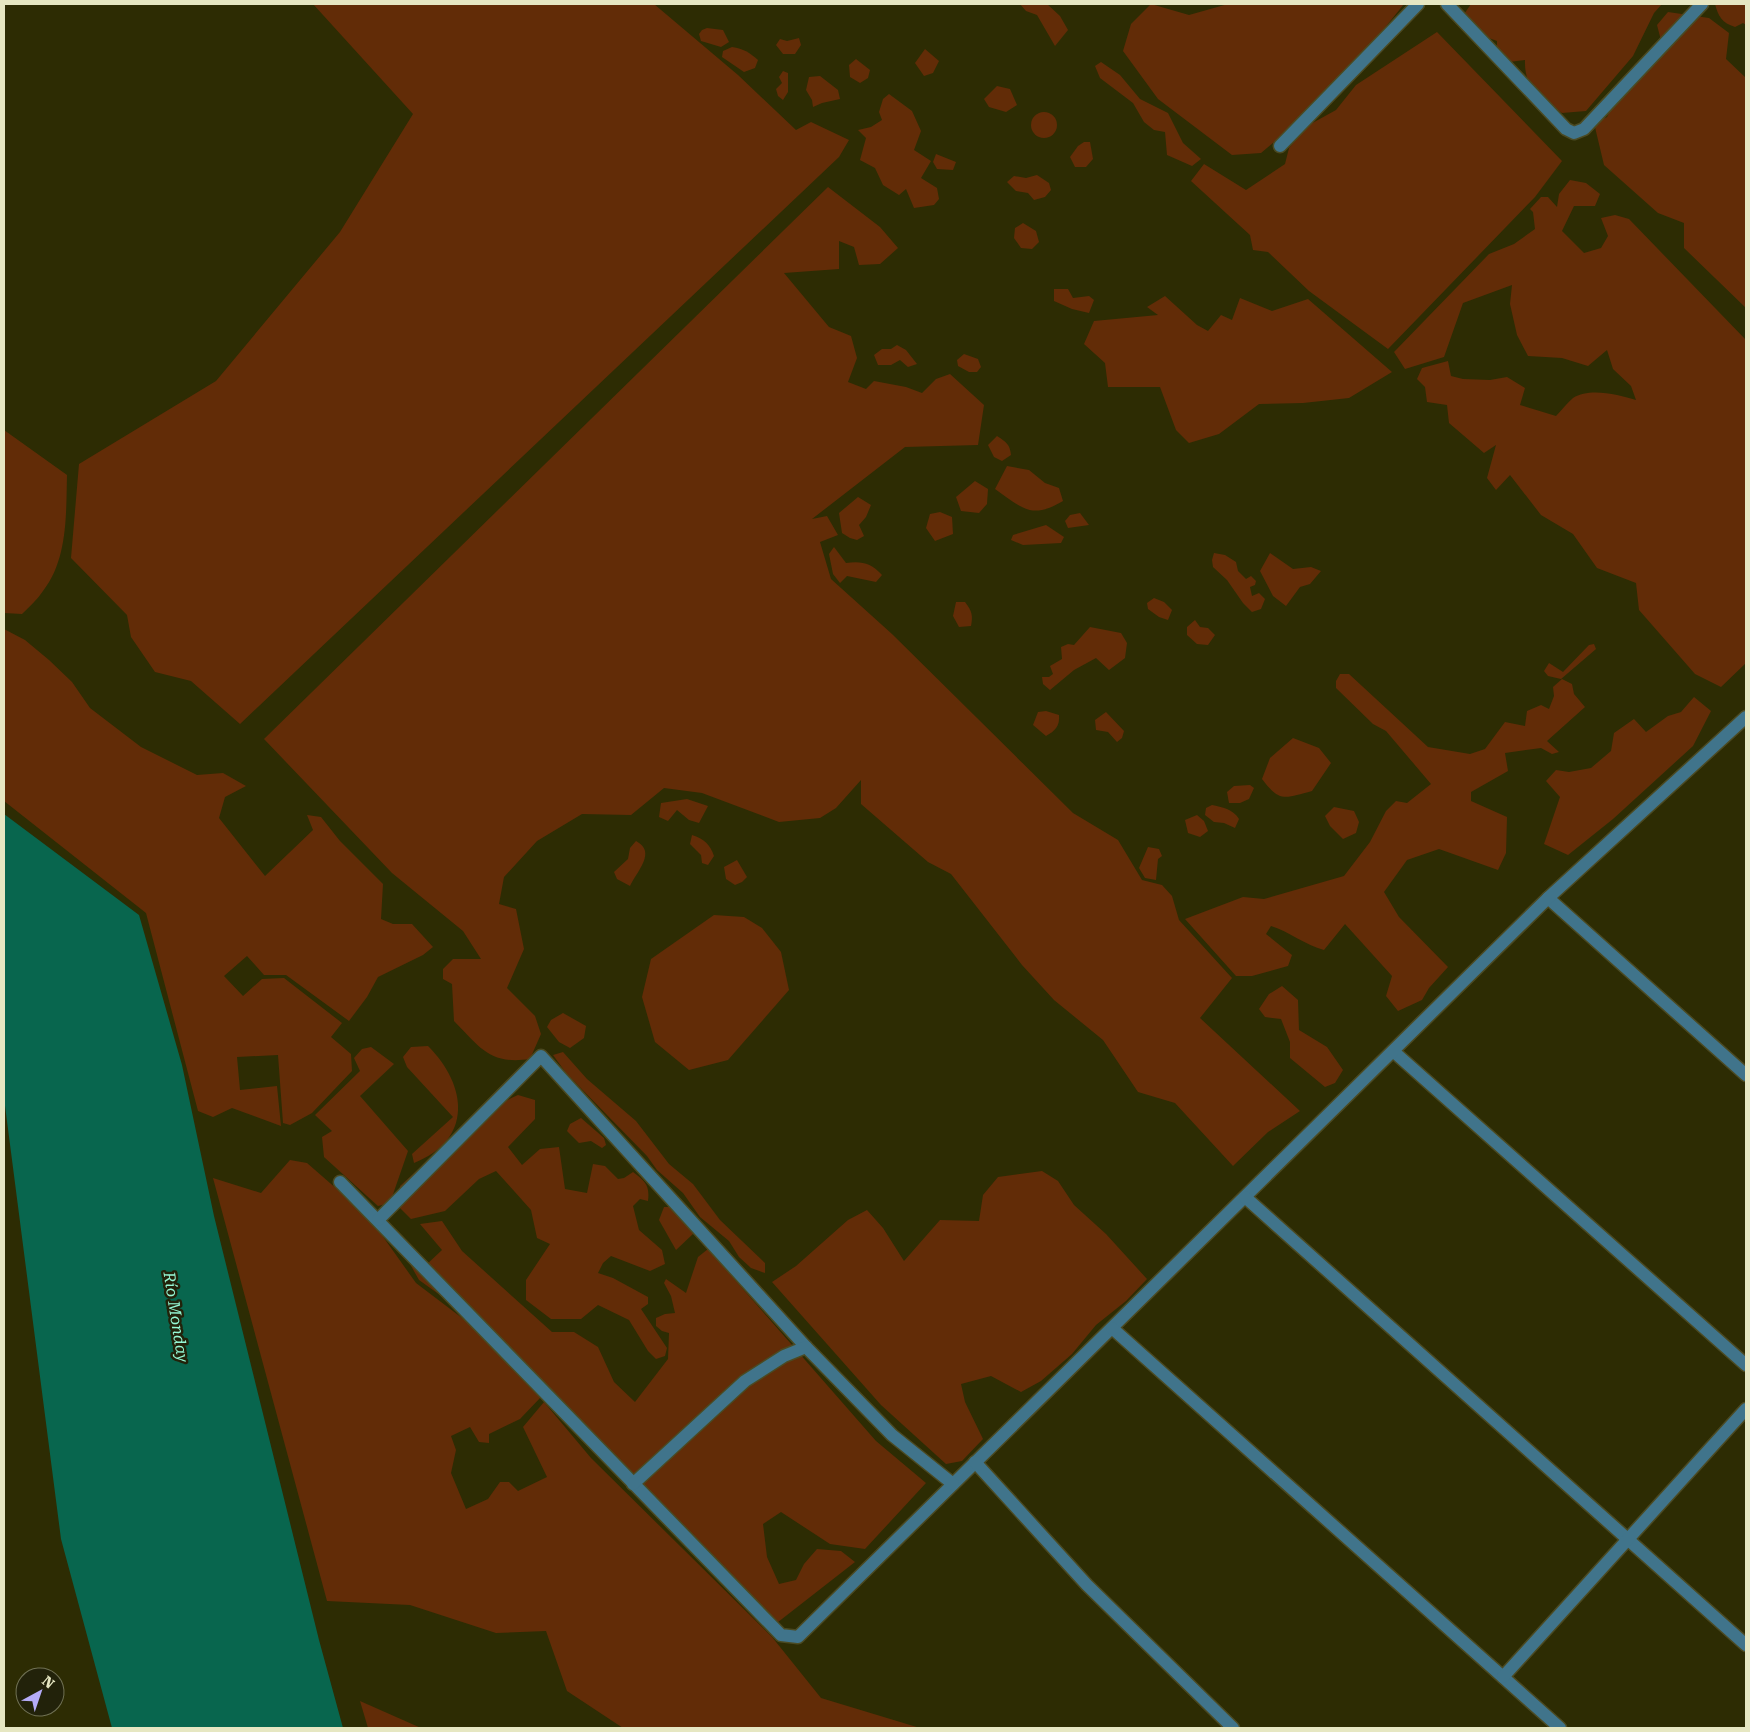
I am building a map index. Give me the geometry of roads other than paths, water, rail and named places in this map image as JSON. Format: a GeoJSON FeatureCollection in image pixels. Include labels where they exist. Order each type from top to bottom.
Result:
{"type":"FeatureCollection","features":[{"type":"Feature","properties":{"kind":"street"},"geometry":{"type":"LineString","coordinates":[[1280,146],[1418,4]]}},
{"type":"Feature","properties":{"kind":"street"},"geometry":{"type":"LineString","coordinates":[[1447,4],[1566,129],[1574,133],[1584,129],[1702,4]]}},
{"type":"Feature","properties":{"kind":"street"},"geometry":{"type":"LineString","coordinates":[[340,1182],[781,1635],[798,1637],[1548,898],[1745,722]]}},
{"type":"Feature","properties":{"kind":"street"},"geometry":{"type":"LineString","coordinates":[[1548,898],[1746,1075]]}},
{"type":"Feature","properties":{"kind":"street"},"geometry":{"type":"LineString","coordinates":[[1393,1051],[1746,1365]]}},
{"type":"Feature","properties":{"kind":"street"},"geometry":{"type":"LineString","coordinates":[[378,1220],[541,1056],[806,1347],[892,1435],[953,1484]]}},
{"type":"Feature","properties":{"kind":"street"},"geometry":{"type":"LineString","coordinates":[[1245,1198],[1746,1645]]}},
{"type":"Feature","properties":{"kind":"street"},"geometry":{"type":"LineString","coordinates":[[1112,1328],[1560,1728]]}},
{"type":"Feature","properties":{"kind":"street"},"geometry":{"type":"LineString","coordinates":[[633,1484],[744,1382],[784,1356],[806,1347]]}},
{"type":"Feature","properties":{"kind":"street"},"geometry":{"type":"LineString","coordinates":[[1503,1677],[1746,1409]]}},
{"type":"Feature","properties":{"kind":"street"},"geometry":{"type":"LineString","coordinates":[[975,1462],[1087,1585],[1233,1728]]}},
{"type":"Feature","properties":{"kind":"water","name":"Río Monday"},"geometry":{"type":"Polygon","coordinates":[[[4,814],[139,915],[182,1065],[214,1216],[319,1640],[343,1728],[112,1728],[61,1539],[4,1098],[4,814]]]}}]}
